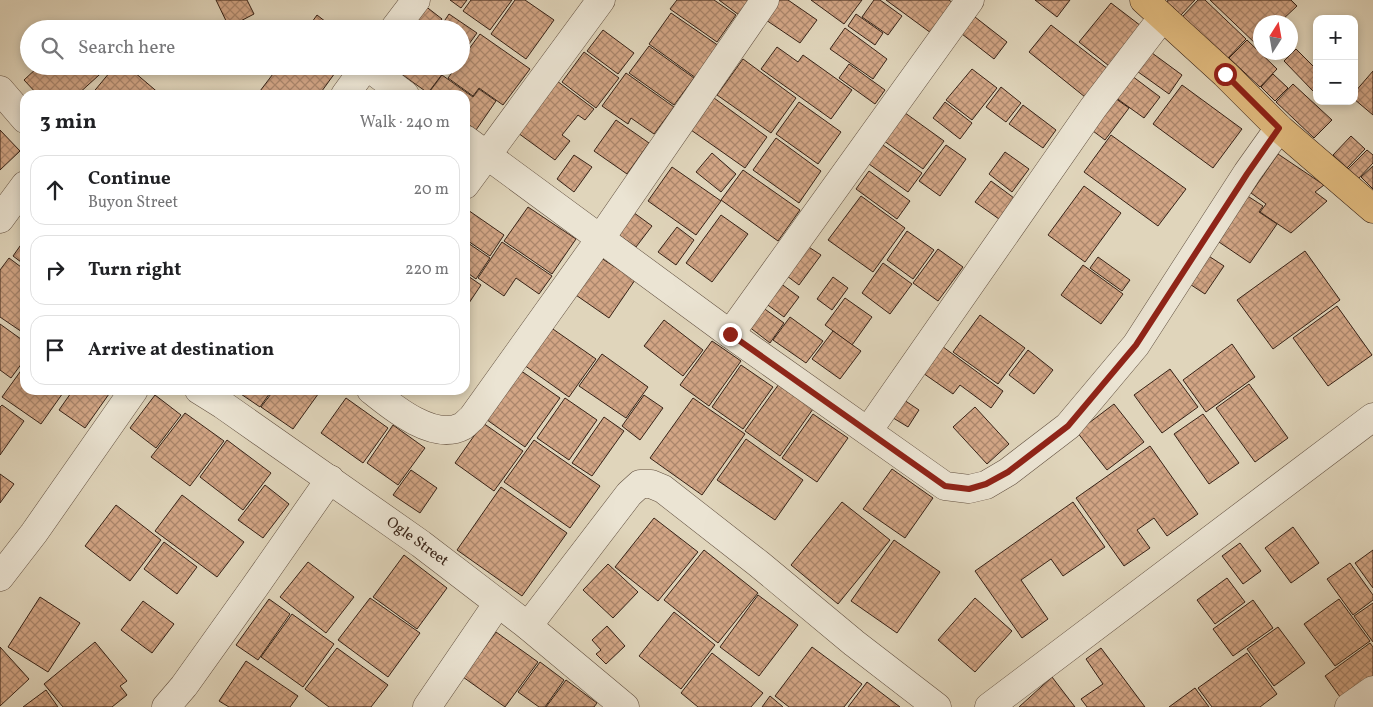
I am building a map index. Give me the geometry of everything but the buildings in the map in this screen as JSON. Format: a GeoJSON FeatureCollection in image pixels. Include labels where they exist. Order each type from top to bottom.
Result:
{"type":"FeatureCollection","features":[{"type":"Feature","properties":{"kind":"main road"},"geometry":{"type":"LineString","coordinates":[[1153,9],[1225,74],[1279,128],[1373,210]]}},
{"type":"Feature","properties":{"kind":"street"},"geometry":{"type":"LineString","coordinates":[[401,20],[416,0]]}},
{"type":"Feature","properties":{"kind":"street"},"geometry":{"type":"LineString","coordinates":[[470,178],[601,0]]}},
{"type":"Feature","properties":{"kind":"street"},"geometry":{"type":"LineString","coordinates":[[378,395],[403,414],[438,428],[451,429],[463,426],[472,418],[600,239],[765,0]]}},
{"type":"Feature","properties":{"kind":"street"},"geometry":{"type":"LineString","coordinates":[[730,334],[970,0]]}},
{"type":"Feature","properties":{"kind":"street"},"geometry":{"type":"LineString","coordinates":[[868,431],[1093,108],[1153,9]]}},
{"type":"Feature","properties":{"kind":"street"},"geometry":{"type":"LineString","coordinates":[[349,90],[359,75]]}},
{"type":"Feature","properties":{"kind":"street"},"geometry":{"type":"LineString","coordinates":[[378,75],[398,90]]}},
{"type":"Feature","properties":{"kind":"street"},"geometry":{"type":"LineString","coordinates":[[0,90],[20,113]]}},
{"type":"Feature","properties":{"kind":"street"},"geometry":{"type":"LineString","coordinates":[[470,143],[730,334],[945,486],[969,489],[986,484],[1008,472],[1068,426],[1136,345],[1279,128]]}},
{"type":"Feature","properties":{"kind":"street"},"geometry":{"type":"LineString","coordinates":[[0,219],[20,192]]}},
{"type":"Feature","properties":{"kind":"street"},"geometry":{"type":"LineString","coordinates":[[0,577],[34,533],[131,395]]}},
{"type":"Feature","properties":{"kind":"street","name":"Ogle Street"},"geometry":{"type":"LineString","coordinates":[[207,395],[421,544],[528,626],[625,707]]}},
{"type":"Feature","properties":{"kind":"street"},"geometry":{"type":"LineString","coordinates":[[990,707],[1373,417]]}},
{"type":"Feature","properties":{"kind":"street"},"geometry":{"type":"LineString","coordinates":[[166,707],[184,686],[330,479]]}},
{"type":"Feature","properties":{"kind":"street"},"geometry":{"type":"LineString","coordinates":[[528,626],[629,494],[640,484],[651,484],[663,489],[759,564],[854,643],[937,707]]}},
{"type":"Feature","properties":{"kind":"street"},"geometry":{"type":"LineString","coordinates":[[427,707],[498,603]]}},
{"type":"Feature","properties":{"kind":"street"},"geometry":{"type":"LineString","coordinates":[[1349,707],[1373,690]]}},
{"type":"Feature","properties":{"kind":"route"},"geometry":{"type":"LineString","coordinates":[[730,334],[945,486],[969,489],[986,484],[1008,472],[1040,449],[1068,426],[1093,398],[1136,345],[1279,128],[1225,74]]}}]}
